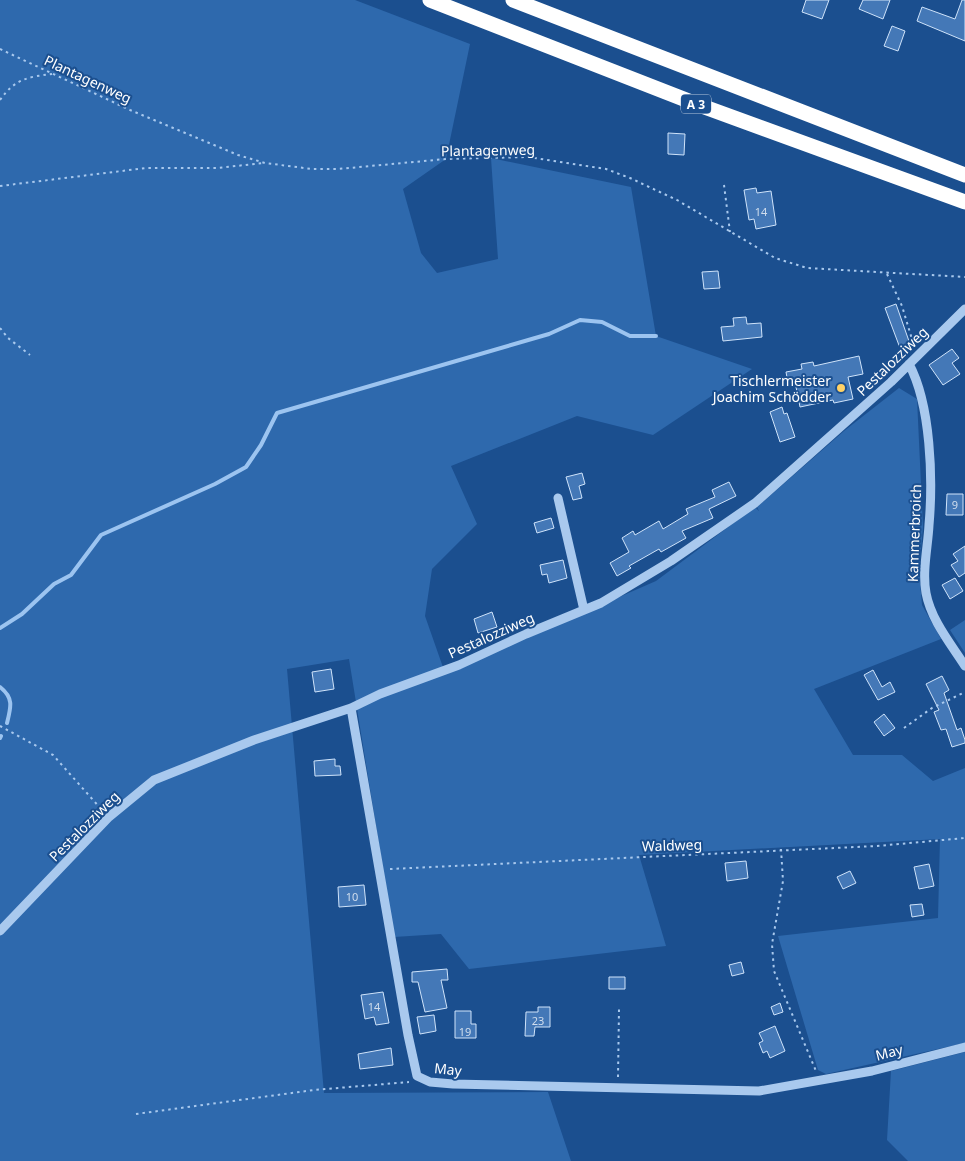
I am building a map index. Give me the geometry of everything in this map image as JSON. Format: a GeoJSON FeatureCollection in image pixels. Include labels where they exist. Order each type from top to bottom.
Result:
{"type":"FeatureCollection","features":[{"type":"Feature","properties":{"kind":"highway","name":"A 3"},"geometry":{"type":"LineString","coordinates":[[430,0],[690,101],[965,202]]}},
{"type":"Feature","properties":{"kind":"highway","name":"A 3"},"geometry":{"type":"LineString","coordinates":[[513,0],[965,175]]}},
{"type":"Feature","properties":{"kind":"street","name":"Pestalozziweg"},"geometry":{"type":"LineString","coordinates":[[0,931],[109,817],[154,780],[254,740],[351,708],[380,694],[459,665],[602,603],[671,561],[755,504],[909,364],[965,309]]}},
{"type":"Feature","properties":{"kind":"street","name":"Kammerbroich"},"geometry":{"type":"LineString","coordinates":[[909,364],[917,378],[923,404],[932,492],[926,593],[936,620],[965,666]]}},
{"type":"Feature","properties":{"kind":"street"},"geometry":{"type":"LineString","coordinates":[[558,498],[584,610]]}},
{"type":"Feature","properties":{"kind":"street","name":"May"},"geometry":{"type":"LineString","coordinates":[[351,708],[408,1035],[417,1076],[430,1082],[453,1084],[759,1091],[872,1071],[965,1048]]}},
{"type":"Feature","properties":{"kind":"path","name":"Plantagenweg"},"geometry":{"type":"LineString","coordinates":[[0,49],[130,110],[238,155],[265,163],[312,169],[338,169],[446,159],[528,157],[606,170],[630,178],[677,200],[775,258],[807,268],[887,274],[965,276]]}},
{"type":"Feature","properties":{"kind":"path"},"geometry":{"type":"LineString","coordinates":[[0,100],[12,86],[25,77],[52,74]]}},
{"type":"Feature","properties":{"kind":"path"},"geometry":{"type":"LineString","coordinates":[[0,186],[146,168],[217,168],[265,163]]}},
{"type":"Feature","properties":{"kind":"path"},"geometry":{"type":"LineString","coordinates":[[724,185],[730,232]]}},
{"type":"Feature","properties":{"kind":"path"},"geometry":{"type":"LineString","coordinates":[[887,274],[902,306],[917,356]]}},
{"type":"Feature","properties":{"kind":"path"},"geometry":{"type":"LineString","coordinates":[[0,328],[8,338],[30,355]]}},
{"type":"Feature","properties":{"kind":"path"},"geometry":{"type":"LineString","coordinates":[[904,728],[932,708],[965,692]]}},
{"type":"Feature","properties":{"kind":"path"},"geometry":{"type":"LineString","coordinates":[[0,726],[53,754],[109,817]]}},
{"type":"Feature","properties":{"kind":"path","name":"Waldweg"},"geometry":{"type":"LineString","coordinates":[[380,870],[877,846],[965,838]]}},
{"type":"Feature","properties":{"kind":"path"},"geometry":{"type":"LineString","coordinates":[[781,850],[783,881],[772,944],[774,971],[820,1080]]}},
{"type":"Feature","properties":{"kind":"path"},"geometry":{"type":"LineString","coordinates":[[618,1088],[620,1009]]}},
{"type":"Feature","properties":{"kind":"path"},"geometry":{"type":"LineString","coordinates":[[136,1114],[314,1090],[409,1082],[417,1076]]}},
{"type":"Feature","properties":{"kind":"shaded area"},"geometry":{"type":"Polygon","coordinates":[[[0,0],[355,0],[470,44],[446,159],[403,189],[421,253],[437,273],[498,259],[491,158],[631,187],[656,336],[752,369],[653,435],[577,416],[451,466],[477,524],[432,569],[425,616],[445,673],[656,581],[755,507],[759,511],[757,507],[844,431],[899,388],[917,399],[923,527],[919,571],[922,605],[941,639],[814,689],[853,755],[902,755],[933,781],[965,768],[965,1043],[826,1074],[818,1070],[778,936],[938,918],[940,839],[639,855],[666,946],[469,969],[441,934],[394,937],[349,659],[287,669],[324,1093],[548,1092],[571,1161],[0,1161],[0,0]]]}},
{"type":"Feature","properties":{"kind":"shaded area"},"geometry":{"type":"Polygon","coordinates":[[[965,620],[965,653],[950,630],[965,620]]]}},
{"type":"Feature","properties":{"kind":"shaded area"},"geometry":{"type":"Polygon","coordinates":[[[965,1052],[965,1161],[908,1161],[887,1140],[891,1071],[965,1052]]]}},
{"type":"Feature","properties":{"kind":"building"},"geometry":{"type":"Polygon","coordinates":[[[806,0],[829,0],[822,19],[802,12],[806,0]]]}},
{"type":"Feature","properties":{"kind":"building"},"geometry":{"type":"Polygon","coordinates":[[[863,0],[890,0],[883,19],[859,9],[863,0]]]}},
{"type":"Feature","properties":{"kind":"building"},"geometry":{"type":"Polygon","coordinates":[[[962,0],[965,0],[965,41],[917,21],[922,7],[955,19],[962,0]]]}},
{"type":"Feature","properties":{"kind":"building"},"geometry":{"type":"Polygon","coordinates":[[[892,26],[905,31],[898,51],[884,46],[892,26]]]}},
{"type":"Feature","properties":{"kind":"building"},"geometry":{"type":"Polygon","coordinates":[[[668,133],[685,134],[684,155],[668,154],[668,133]]]}},
{"type":"Feature","properties":{"kind":"building"},"geometry":{"type":"Polygon","coordinates":[[[756,188],[757,193],[771,191],[776,225],[756,229],[754,219],[749,220],[744,190],[756,188]]]}},
{"type":"Feature","properties":{"kind":"building"},"geometry":{"type":"Polygon","coordinates":[[[718,271],[720,288],[704,289],[702,272],[718,271]]]}},
{"type":"Feature","properties":{"kind":"building"},"geometry":{"type":"Polygon","coordinates":[[[896,304],[910,344],[900,348],[885,308],[896,304]]]}},
{"type":"Feature","properties":{"kind":"building"},"geometry":{"type":"Polygon","coordinates":[[[746,317],[747,324],[761,323],[762,337],[723,341],[721,327],[734,326],[733,318],[746,317]]]}},
{"type":"Feature","properties":{"kind":"building"},"geometry":{"type":"Polygon","coordinates":[[[952,349],[959,358],[952,363],[960,374],[943,385],[929,365],[952,349]]]}},
{"type":"Feature","properties":{"kind":"building"},"geometry":{"type":"Polygon","coordinates":[[[859,356],[863,374],[848,377],[853,399],[834,403],[833,400],[800,407],[795,382],[788,383],[786,372],[802,369],[801,364],[813,362],[814,366],[859,356]]]}},
{"type":"Feature","properties":{"kind":"building"},"geometry":{"type":"Polygon","coordinates":[[[782,407],[784,414],[787,413],[795,437],[780,442],[770,412],[782,407]]]}},
{"type":"Feature","properties":{"kind":"building"},"geometry":{"type":"Polygon","coordinates":[[[582,473],[585,484],[579,486],[582,498],[573,500],[566,477],[582,473]]]}},
{"type":"Feature","properties":{"kind":"building"},"geometry":{"type":"Polygon","coordinates":[[[729,482],[736,496],[709,509],[713,518],[682,531],[686,538],[661,552],[659,549],[629,566],[631,568],[617,576],[610,563],[629,552],[622,538],[633,531],[635,535],[659,521],[663,529],[688,514],[686,509],[715,497],[712,490],[729,482]]]}},
{"type":"Feature","properties":{"kind":"building"},"geometry":{"type":"Polygon","coordinates":[[[947,494],[963,494],[963,515],[946,515],[947,494]]]}},
{"type":"Feature","properties":{"kind":"building"},"geometry":{"type":"Polygon","coordinates":[[[551,518],[554,528],[537,533],[534,523],[551,518]]]}},
{"type":"Feature","properties":{"kind":"building"},"geometry":{"type":"Polygon","coordinates":[[[965,546],[965,573],[959,577],[951,565],[958,561],[953,554],[965,546]]]}},
{"type":"Feature","properties":{"kind":"building"},"geometry":{"type":"Polygon","coordinates":[[[563,560],[567,578],[549,583],[547,574],[542,575],[540,565],[563,560]]]}},
{"type":"Feature","properties":{"kind":"building"},"geometry":{"type":"Polygon","coordinates":[[[955,578],[963,591],[950,599],[942,585],[955,578]]]}},
{"type":"Feature","properties":{"kind":"building"},"geometry":{"type":"Polygon","coordinates":[[[492,612],[497,627],[478,633],[474,619],[492,612]]]}},
{"type":"Feature","properties":{"kind":"building"},"geometry":{"type":"Polygon","coordinates":[[[331,669],[334,689],[315,692],[312,672],[331,669]]]}},
{"type":"Feature","properties":{"kind":"building"},"geometry":{"type":"Polygon","coordinates":[[[873,670],[882,687],[890,682],[895,692],[878,700],[864,675],[873,670]]]}},
{"type":"Feature","properties":{"kind":"building"},"geometry":{"type":"Polygon","coordinates":[[[942,676],[949,690],[944,693],[957,730],[961,728],[965,740],[965,743],[952,747],[946,729],[941,730],[934,712],[939,710],[926,684],[942,676]]]}},
{"type":"Feature","properties":{"kind":"building"},"geometry":{"type":"Polygon","coordinates":[[[884,714],[895,728],[884,736],[874,722],[884,714]]]}},
{"type":"Feature","properties":{"kind":"building"},"geometry":{"type":"Polygon","coordinates":[[[335,759],[335,766],[340,766],[341,775],[315,776],[314,761],[335,759]]]}},
{"type":"Feature","properties":{"kind":"building"},"geometry":{"type":"Polygon","coordinates":[[[746,861],[748,878],[727,881],[725,863],[746,861]]]}},
{"type":"Feature","properties":{"kind":"building"},"geometry":{"type":"Polygon","coordinates":[[[929,864],[934,886],[919,889],[914,867],[929,864]]]}},
{"type":"Feature","properties":{"kind":"building"},"geometry":{"type":"Polygon","coordinates":[[[850,871],[856,883],[843,889],[837,877],[850,871]]]}},
{"type":"Feature","properties":{"kind":"building"},"geometry":{"type":"Polygon","coordinates":[[[364,885],[366,905],[339,907],[338,887],[364,885]]]}},
{"type":"Feature","properties":{"kind":"building"},"geometry":{"type":"Polygon","coordinates":[[[922,904],[924,915],[912,917],[910,905],[922,904]]]}},
{"type":"Feature","properties":{"kind":"building"},"geometry":{"type":"Polygon","coordinates":[[[741,962],[744,973],[732,976],[729,965],[741,962]]]}},
{"type":"Feature","properties":{"kind":"building"},"geometry":{"type":"Polygon","coordinates":[[[447,969],[448,980],[441,980],[447,1008],[425,1012],[418,982],[412,982],[412,972],[447,969]]]}},
{"type":"Feature","properties":{"kind":"building"},"geometry":{"type":"Polygon","coordinates":[[[609,977],[625,977],[625,989],[609,989],[609,977]]]}},
{"type":"Feature","properties":{"kind":"building"},"geometry":{"type":"Polygon","coordinates":[[[383,992],[389,1023],[376,1025],[374,1017],[365,1019],[361,995],[383,992]]]}},
{"type":"Feature","properties":{"kind":"building"},"geometry":{"type":"Polygon","coordinates":[[[780,1003],[783,1012],[774,1015],[771,1007],[780,1003]]]}},
{"type":"Feature","properties":{"kind":"building"},"geometry":{"type":"Polygon","coordinates":[[[538,1007],[550,1007],[550,1027],[535,1027],[534,1036],[525,1036],[526,1012],[538,1012],[538,1007]]]}},
{"type":"Feature","properties":{"kind":"building"},"geometry":{"type":"Polygon","coordinates":[[[455,1011],[471,1011],[471,1024],[476,1024],[476,1038],[455,1038],[455,1011]]]}},
{"type":"Feature","properties":{"kind":"building"},"geometry":{"type":"Polygon","coordinates":[[[434,1015],[436,1031],[420,1034],[417,1017],[434,1015]]]}},
{"type":"Feature","properties":{"kind":"building"},"geometry":{"type":"Polygon","coordinates":[[[775,1026],[785,1051],[770,1058],[767,1051],[763,1053],[759,1043],[763,1041],[759,1033],[775,1026]]]}},
{"type":"Feature","properties":{"kind":"building"},"geometry":{"type":"Polygon","coordinates":[[[391,1048],[393,1065],[360,1069],[358,1054],[391,1048]]]}},
{"type":"Feature","properties":{"kind":"waterway"},"geometry":{"type":"LineString","coordinates":[[0,628],[22,614],[54,584],[71,575],[101,535],[215,484],[246,467],[261,445],[277,413],[549,334],[580,320],[602,322],[630,336],[656,336]]}},
{"type":"Feature","properties":{"kind":"waterway"},"geometry":{"type":"LineString","coordinates":[[0,687],[8,695],[10,703],[7,723]]}},
{"type":"Feature","properties":{"kind":"place","name":"Tischlermeister Joachim Schödder"},"geometry":{"type":"Point","coordinates":[841,388]}}]}
